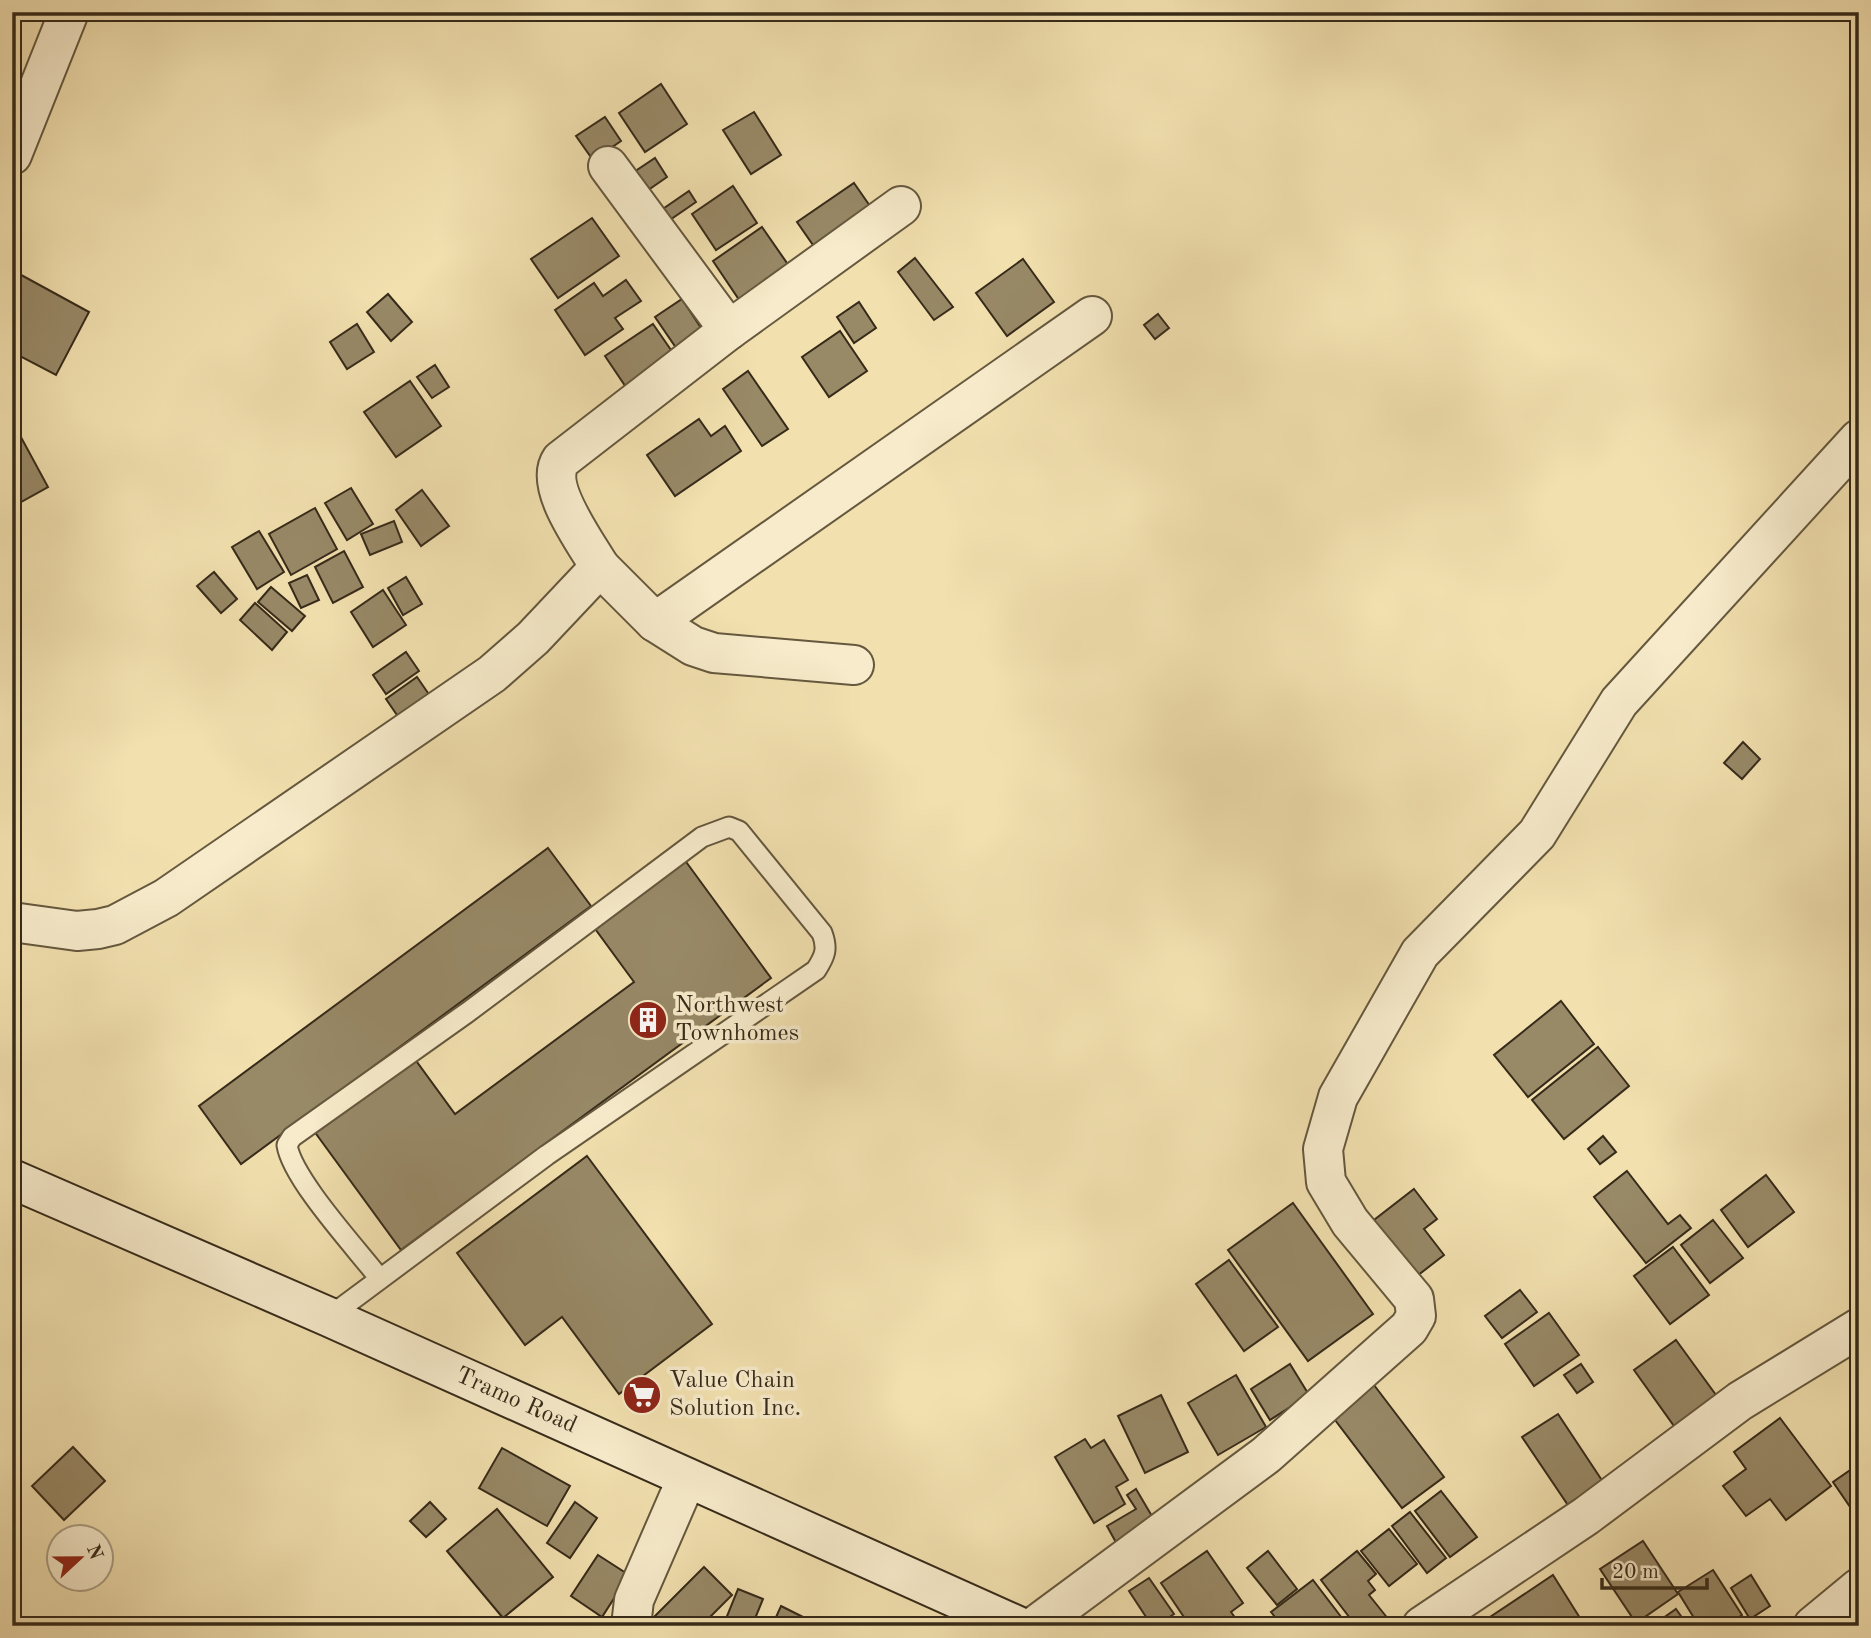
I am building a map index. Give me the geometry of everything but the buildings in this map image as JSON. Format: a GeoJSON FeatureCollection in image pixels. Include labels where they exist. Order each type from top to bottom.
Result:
{"type":"FeatureCollection","features":[{"type":"Feature","properties":{"kind":"street"},"geometry":{"type":"LineString","coordinates":[[12,156],[69,12]]}},
{"type":"Feature","properties":{"kind":"street"},"geometry":{"type":"LineString","coordinates":[[608,166],[729,330]]}},
{"type":"Feature","properties":{"kind":"street"},"geometry":{"type":"LineString","coordinates":[[854,665],[714,653],[693,646],[655,622],[600,567],[570,517],[558,488],[556,467],[575,447],[729,330],[901,206]]}},
{"type":"Feature","properties":{"kind":"street"},"geometry":{"type":"LineString","coordinates":[[655,622],[1092,316]]}},
{"type":"Feature","properties":{"kind":"street"},"geometry":{"type":"LineString","coordinates":[[1035,1626],[1266,1455],[1409,1328],[1416,1316],[1414,1299],[1350,1223],[1326,1182],[1323,1149],[1338,1097],[1420,953],[1537,834],[1619,702],[1859,439]]}},
{"type":"Feature","properties":{"kind":"street"},"geometry":{"type":"LineString","coordinates":[[12,922],[77,931],[98,929],[115,925],[166,898],[390,748],[492,674],[533,638],[600,567]]}},
{"type":"Feature","properties":{"kind":"street","name":"Tramo Road"},"geometry":{"type":"LineString","coordinates":[[12,1179],[330,1317],[1018,1626]]}},
{"type":"Feature","properties":{"kind":"street"},"geometry":{"type":"LineString","coordinates":[[1422,1626],[1586,1516],[1740,1401],[1859,1328]]}},
{"type":"Feature","properties":{"kind":"street"},"geometry":{"type":"LineString","coordinates":[[631,1626],[634,1600],[687,1478]]}},
{"type":"Feature","properties":{"kind":"street"},"geometry":{"type":"LineString","coordinates":[[1813,1626],[1859,1588]]}},
{"type":"Feature","properties":{"kind":"lane"},"geometry":{"type":"LineString","coordinates":[[330,1317],[547,1155],[816,970],[824,957],[826,945],[822,933],[739,831],[729,827],[702,837],[468,1012],[292,1137],[287,1145],[289,1155],[301,1176],[380,1279]]}},
{"type":"Feature","properties":{"kind":"place","name":"Northwest Townhomes"},"geometry":{"type":"Point","coordinates":[648,1020]}},
{"type":"Feature","properties":{"kind":"place","name":"Value Chain Solution Inc."},"geometry":{"type":"Point","coordinates":[642,1395]}}]}
